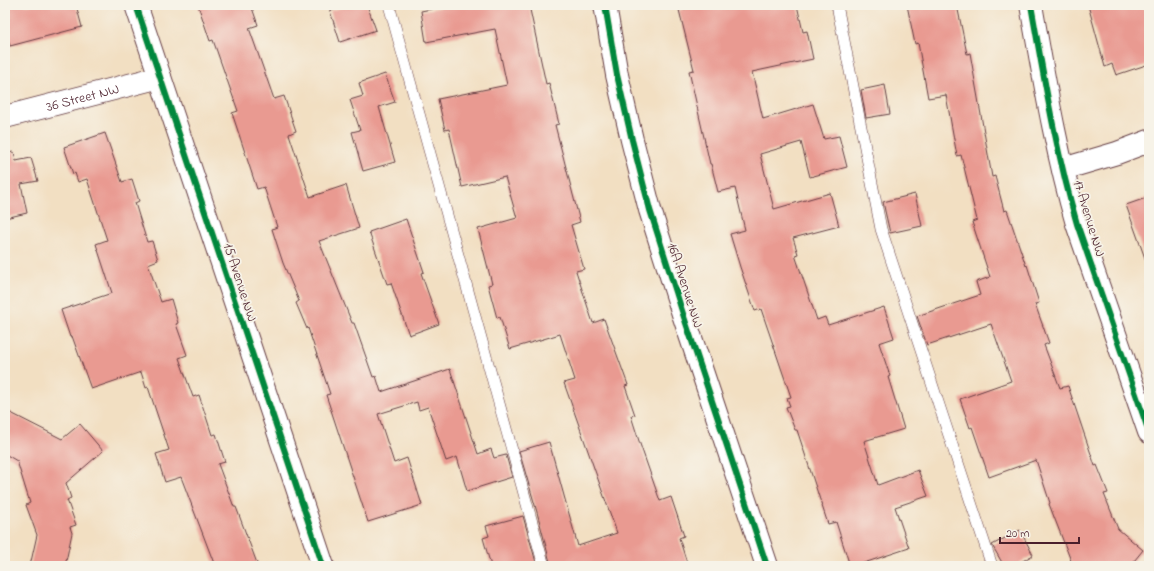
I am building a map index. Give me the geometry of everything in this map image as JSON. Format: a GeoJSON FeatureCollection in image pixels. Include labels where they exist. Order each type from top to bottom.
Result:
{"type":"FeatureCollection","features":[{"type":"Feature","properties":{"kind":"street","name":"15 Avenue NW"},"geometry":{"type":"LineString","coordinates":[[136,5],[323,566]]}},
{"type":"Feature","properties":{"kind":"street","name":"16A Avenue NW"},"geometry":{"type":"LineString","coordinates":[[605,5],[617,75],[650,210],[767,566]]}},
{"type":"Feature","properties":{"kind":"street","name":"17 Avenue NW"},"geometry":{"type":"LineString","coordinates":[[1031,5],[1053,125],[1077,224],[1149,432]]}},
{"type":"Feature","properties":{"kind":"street","name":"36 Street NW"},"geometry":{"type":"LineString","coordinates":[[5,117],[160,77]]}},
{"type":"Feature","properties":{"kind":"street"},"geometry":{"type":"LineString","coordinates":[[1063,169],[1117,153],[1149,141]]}},
{"type":"Feature","properties":{"kind":"lane"},"geometry":{"type":"LineString","coordinates":[[389,5],[544,566]]}},
{"type":"Feature","properties":{"kind":"lane"},"geometry":{"type":"LineString","coordinates":[[837,5],[880,228],[992,566]]}},
{"type":"Feature","properties":{"kind":"building"},"geometry":{"type":"Polygon","coordinates":[[[5,5],[76,5],[82,27],[10,46],[5,29],[5,5]]]}},
{"type":"Feature","properties":{"kind":"building"},"geometry":{"type":"Polygon","coordinates":[[[198,5],[251,5],[258,25],[249,28],[274,99],[284,96],[296,131],[289,134],[310,197],[346,185],[359,228],[319,241],[352,323],[354,323],[373,377],[376,376],[381,392],[450,369],[478,454],[491,449],[494,458],[506,455],[512,477],[467,491],[457,457],[446,461],[428,407],[419,410],[417,402],[378,414],[394,463],[407,458],[422,505],[368,522],[326,395],[330,394],[308,328],[307,329],[296,303],[299,301],[283,263],[272,229],[277,227],[264,187],[257,189],[232,113],[238,111],[213,40],[210,41],[198,5]]]}},
{"type":"Feature","properties":{"kind":"building"},"geometry":{"type":"Polygon","coordinates":[[[349,5],[367,5],[376,30],[340,42],[330,11],[349,5]]]}},
{"type":"Feature","properties":{"kind":"building"},"geometry":{"type":"Polygon","coordinates":[[[452,5],[529,5],[546,84],[549,83],[559,124],[555,125],[580,222],[571,225],[584,269],[576,271],[593,323],[604,319],[628,385],[625,386],[635,415],[631,416],[639,441],[660,501],[671,497],[684,536],[679,538],[688,566],[551,566],[519,451],[549,442],[578,546],[617,533],[564,383],[575,380],[560,334],[510,349],[500,317],[497,318],[488,285],[492,284],[478,229],[517,218],[505,177],[462,187],[449,129],[445,130],[438,99],[507,85],[495,29],[426,42],[421,11],[452,5]]]}},
{"type":"Feature","properties":{"kind":"building"},"geometry":{"type":"Polygon","coordinates":[[[702,5],[797,5],[803,32],[807,31],[813,59],[752,72],[763,119],[813,104],[824,139],[839,136],[847,167],[810,177],[801,142],[760,154],[774,209],[830,193],[839,226],[793,238],[798,254],[795,255],[817,320],[825,317],[828,325],[884,307],[894,338],[879,343],[890,376],[888,377],[904,429],[864,441],[878,485],[918,470],[928,496],[895,507],[909,548],[855,566],[850,566],[836,522],[828,524],[797,430],[795,430],[786,407],[790,406],[787,398],[791,397],[761,309],[755,311],[740,267],[730,234],[745,230],[735,188],[718,192],[710,164],[689,71],[694,70],[679,10],[702,5]]]}},
{"type":"Feature","properties":{"kind":"building"},"geometry":{"type":"Polygon","coordinates":[[[907,5],[957,5],[967,54],[970,53],[992,177],[995,176],[1004,211],[1007,210],[1026,266],[1027,265],[1039,303],[1035,304],[1049,343],[1044,345],[1060,388],[1068,386],[1095,466],[1097,465],[1108,493],[1104,494],[1118,529],[1143,550],[1130,566],[1073,566],[1049,504],[1050,503],[1036,460],[989,477],[972,427],[970,428],[960,399],[1011,381],[991,324],[927,345],[917,316],[980,295],[976,282],[990,277],[972,222],[977,220],[961,155],[957,156],[946,95],[928,98],[918,43],[915,44],[907,5]]]}},
{"type":"Feature","properties":{"kind":"building"},"geometry":{"type":"Polygon","coordinates":[[[1088,5],[1143,5],[1149,29],[1149,64],[1116,75],[1112,64],[1105,67],[1088,5]]]}},
{"type":"Feature","properties":{"kind":"building"},"geometry":{"type":"Polygon","coordinates":[[[385,74],[395,102],[379,107],[395,162],[363,171],[352,132],[360,130],[350,100],[363,96],[359,83],[385,74]]]}},
{"type":"Feature","properties":{"kind":"building"},"geometry":{"type":"Polygon","coordinates":[[[885,85],[890,114],[866,118],[861,90],[885,85]]]}},
{"type":"Feature","properties":{"kind":"building"},"geometry":{"type":"Polygon","coordinates":[[[105,133],[122,182],[132,179],[139,201],[135,203],[147,242],[152,241],[158,260],[148,264],[161,302],[171,299],[178,323],[176,324],[187,355],[179,358],[193,397],[199,395],[212,435],[216,434],[225,462],[218,464],[258,566],[215,566],[181,477],[165,482],[156,454],[169,450],[148,387],[146,388],[141,372],[91,389],[72,336],[70,337],[61,310],[112,293],[96,244],[107,240],[87,179],[78,182],[75,173],[73,174],[64,147],[105,133]]]}},
{"type":"Feature","properties":{"kind":"building"},"geometry":{"type":"Polygon","coordinates":[[[14,152],[16,161],[31,158],[38,181],[21,184],[27,213],[5,218],[5,153],[14,152]]]}},
{"type":"Feature","properties":{"kind":"building"},"geometry":{"type":"Polygon","coordinates":[[[915,194],[922,226],[890,233],[883,202],[915,194]]]}},
{"type":"Feature","properties":{"kind":"building"},"geometry":{"type":"Polygon","coordinates":[[[1149,197],[1149,261],[1146,261],[1126,205],[1149,197]]]}},
{"type":"Feature","properties":{"kind":"building"},"geometry":{"type":"Polygon","coordinates":[[[406,219],[424,272],[421,273],[439,324],[409,335],[391,283],[387,284],[369,232],[406,219]]]}},
{"type":"Feature","properties":{"kind":"building"},"geometry":{"type":"Polygon","coordinates":[[[5,410],[62,439],[80,424],[103,451],[66,483],[71,498],[67,500],[76,525],[70,527],[72,533],[65,566],[30,566],[37,535],[26,505],[30,503],[17,461],[5,454],[5,410]]]}},
{"type":"Feature","properties":{"kind":"building"},"geometry":{"type":"Polygon","coordinates":[[[523,516],[537,566],[491,566],[483,538],[489,536],[486,526],[523,516]]]}},
{"type":"Feature","properties":{"kind":"building"},"geometry":{"type":"Polygon","coordinates":[[[1020,530],[1033,555],[1014,566],[1004,566],[992,545],[1020,530]]]}},
{"type":"Feature","properties":{"kind":"cycle path"},"geometry":{"type":"LineString","coordinates":[[136,5],[323,566]]}},
{"type":"Feature","properties":{"kind":"cycle path"},"geometry":{"type":"LineString","coordinates":[[605,5],[617,75],[650,210],[767,566]]}},
{"type":"Feature","properties":{"kind":"cycle path"},"geometry":{"type":"LineString","coordinates":[[1031,5],[1057,142],[1077,224],[1149,432]]}}]}
